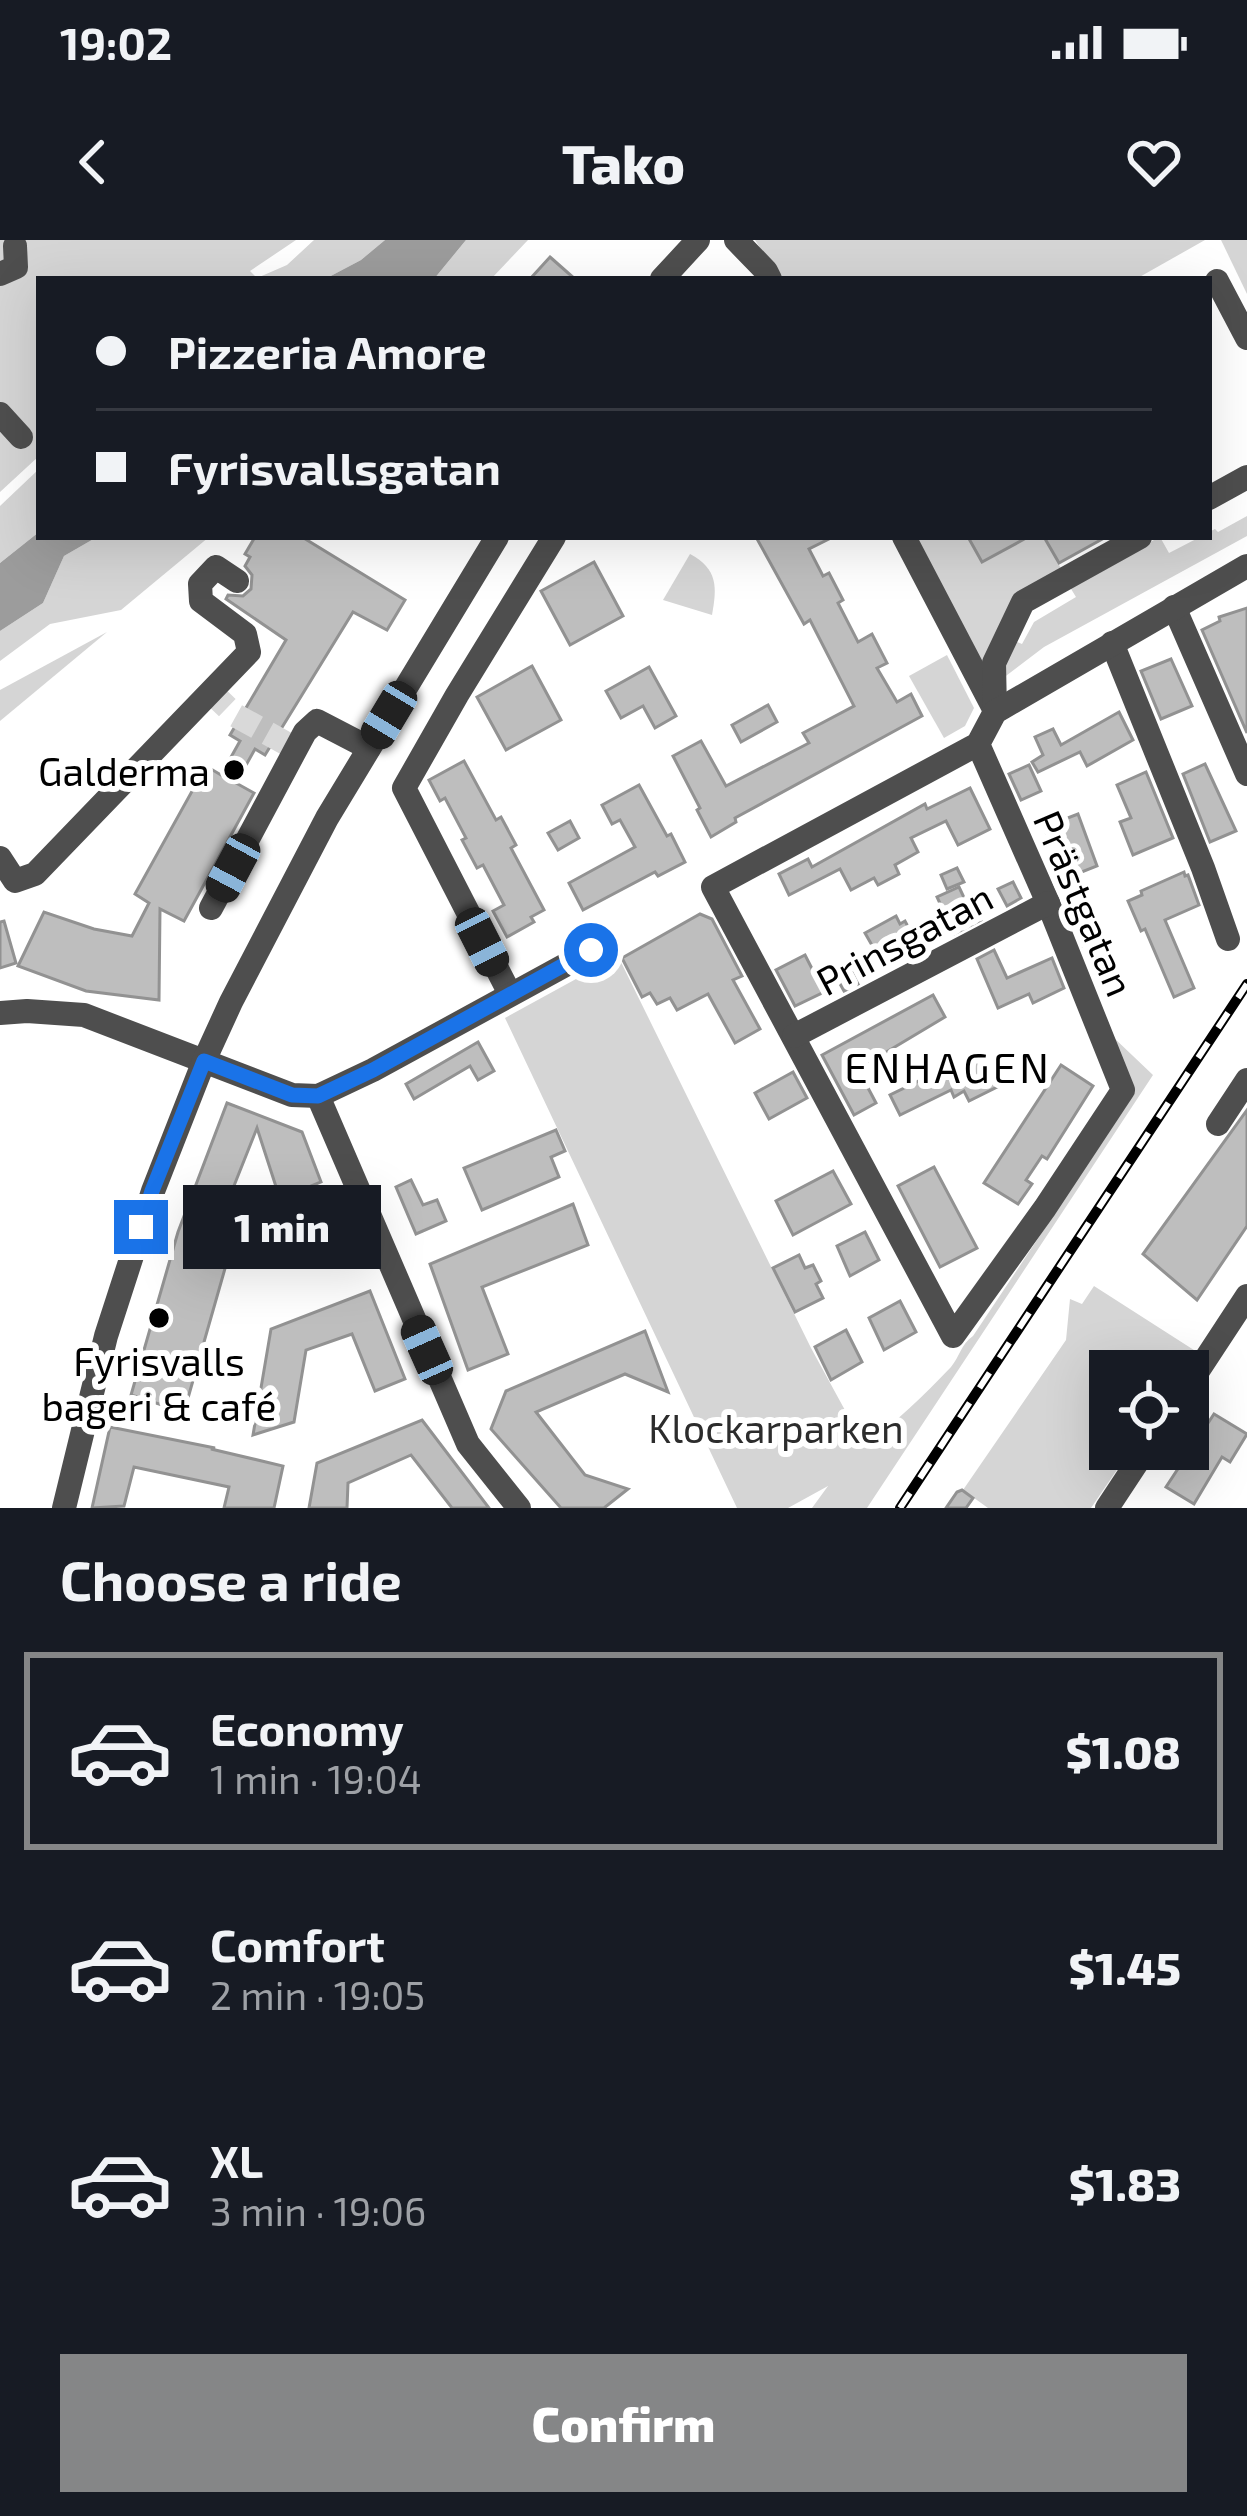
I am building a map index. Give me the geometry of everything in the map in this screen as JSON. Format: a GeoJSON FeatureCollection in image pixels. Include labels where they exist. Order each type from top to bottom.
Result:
{"type":"FeatureCollection","features":[{"type":"Feature","properties":{"kind":"street"},"geometry":{"type":"LineString","coordinates":[[665,276],[698,240]]}},
{"type":"Feature","properties":{"kind":"street"},"geometry":{"type":"LineString","coordinates":[[736,240],[763,276]]}},
{"type":"Feature","properties":{"kind":"street"},"geometry":{"type":"LineString","coordinates":[[0,274],[16,267],[15,246]]}},
{"type":"Feature","properties":{"kind":"street"},"geometry":{"type":"LineString","coordinates":[[1217,281],[1247,338]]}},
{"type":"Feature","properties":{"kind":"street"},"geometry":{"type":"LineString","coordinates":[[0,414],[21,437]]}},
{"type":"Feature","properties":{"kind":"street"},"geometry":{"type":"LineString","coordinates":[[1212,496],[1247,477]]}},
{"type":"Feature","properties":{"kind":"street"},"geometry":{"type":"LineString","coordinates":[[64,1508],[106,1336],[152,1191],[204,1061],[316,838],[495,540]]}},
{"type":"Feature","properties":{"kind":"street"},"geometry":{"type":"LineString","coordinates":[[509,994],[432,870],[404,788],[552,540]]}},
{"type":"Feature","properties":{"kind":"street"},"geometry":{"type":"LineString","coordinates":[[794,1036],[713,886],[978,744],[995,712],[994,662],[1023,602],[1135,540]]}},
{"type":"Feature","properties":{"kind":"street"},"geometry":{"type":"LineString","coordinates":[[905,549],[933,610],[995,712]]}},
{"type":"Feature","properties":{"kind":"street"},"geometry":{"type":"LineString","coordinates":[[995,712],[1247,566]]}},
{"type":"Feature","properties":{"kind":"street"},"geometry":{"type":"LineString","coordinates":[[0,858],[15,880],[35,874],[250,652],[245,634],[201,601],[200,584],[216,567],[237,581]]}},
{"type":"Feature","properties":{"kind":"street"},"geometry":{"type":"LineString","coordinates":[[1174,608],[1247,774]]}},
{"type":"Feature","properties":{"kind":"street"},"geometry":{"type":"LineString","coordinates":[[1112,643],[1228,938]]}},
{"type":"Feature","properties":{"kind":"street"},"geometry":{"type":"LineString","coordinates":[[212,908],[305,732],[317,721],[369,748]]}},
{"type":"Feature","properties":{"kind":"street","name":"Prästgatan"},"geometry":{"type":"LineString","coordinates":[[794,1036],[953,1336],[1123,1090],[978,744]]}},
{"type":"Feature","properties":{"kind":"street","name":"Prinsgatan"},"geometry":{"type":"LineString","coordinates":[[794,1036],[1048,903]]}},
{"type":"Feature","properties":{"kind":"street"},"geometry":{"type":"LineString","coordinates":[[0,1013],[84,1015],[292,1095],[318,1096],[591,950]]}},
{"type":"Feature","properties":{"kind":"street"},"geometry":{"type":"LineString","coordinates":[[1218,1124],[1247,1080]]}},
{"type":"Feature","properties":{"kind":"street"},"geometry":{"type":"LineString","coordinates":[[318,1096],[468,1444],[519,1508]]}},
{"type":"Feature","properties":{"kind":"street"},"geometry":{"type":"LineString","coordinates":[[1209,1354],[1247,1296]]}},
{"type":"Feature","properties":{"kind":"street"},"geometry":{"type":"LineString","coordinates":[[1107,1508],[1132,1470]]}},
{"type":"Feature","properties":{"kind":"green space"},"geometry":{"type":"Polygon","coordinates":[[[0,240],[296,240],[250,271],[255,276],[36,276],[36,459],[0,492],[0,240]]]}},
{"type":"Feature","properties":{"kind":"green space"},"geometry":{"type":"Polygon","coordinates":[[[314,240],[385,240],[331,276],[262,276],[287,265],[314,240]]]}},
{"type":"Feature","properties":{"kind":"green space"},"geometry":{"type":"Polygon","coordinates":[[[466,240],[528,240],[494,276],[436,276],[466,240]]]}},
{"type":"Feature","properties":{"kind":"green space"},"geometry":{"type":"Polygon","coordinates":[[[755,240],[1205,240],[1141,276],[778,276],[755,240]]]}},
{"type":"Feature","properties":{"kind":"green space"},"geometry":{"type":"Polygon","coordinates":[[[1221,240],[1247,240],[1247,294],[1221,240]]]}},
{"type":"Feature","properties":{"kind":"green space"},"geometry":{"type":"Polygon","coordinates":[[[36,472],[36,534],[0,563],[0,506],[36,472]]]}},
{"type":"Feature","properties":{"kind":"green space"},"geometry":{"type":"Polygon","coordinates":[[[1247,516],[1247,536],[1044,647],[994,685],[1008,638],[1022,644],[1034,622],[1076,597],[1068,584],[1154,540],[1162,540],[1169,553],[1194,540],[1212,540],[1212,530],[1218,532],[1247,516]]]}},
{"type":"Feature","properties":{"kind":"green space"},"geometry":{"type":"Polygon","coordinates":[[[92,540],[205,540],[121,610],[50,624],[0,661],[0,631],[43,603],[64,556],[92,540]]]}},
{"type":"Feature","properties":{"kind":"green space"},"geometry":{"type":"Polygon","coordinates":[[[919,540],[970,540],[982,562],[1022,540],[1062,540],[1052,550],[1062,571],[982,666],[919,540]]]}},
{"type":"Feature","properties":{"kind":"green space"},"geometry":{"type":"Polygon","coordinates":[[[690,554],[711,573],[712,615],[663,600],[690,554]]]}},
{"type":"Feature","properties":{"kind":"green space"},"geometry":{"type":"Polygon","coordinates":[[[107,632],[0,721],[0,690],[107,632]]]}},
{"type":"Feature","properties":{"kind":"green space"},"geometry":{"type":"Polygon","coordinates":[[[947,655],[974,708],[965,726],[944,738],[909,676],[947,655]]]}},
{"type":"Feature","properties":{"kind":"green space","name":"Klockarparken"},"geometry":{"type":"Polygon","coordinates":[[[618,956],[811,1348],[864,1445],[951,1367],[1129,1102],[1130,1076],[1112,1036],[1153,1075],[867,1508],[812,1508],[828,1486],[788,1508],[737,1508],[505,1018],[618,956]]]}},
{"type":"Feature","properties":{"kind":"green space"},"geometry":{"type":"Polygon","coordinates":[[[1094,1286],[1194,1350],[1089,1350],[1089,1470],[1117,1470],[1091,1508],[988,1508],[963,1490],[1066,1340],[1070,1299],[1082,1304],[1094,1286]]]}},
{"type":"Feature","properties":{"kind":"shaded area"},"geometry":{"type":"Polygon","coordinates":[[[385,240],[466,240],[436,276],[331,276],[385,240]]]}},
{"type":"Feature","properties":{"kind":"shaded area"},"geometry":{"type":"Polygon","coordinates":[[[36,534],[36,540],[92,540],[64,556],[43,603],[0,631],[0,563],[36,534]]]}},
{"type":"Feature","properties":{"kind":"building"},"geometry":{"type":"Polygon","coordinates":[[[550,257],[572,276],[533,276],[550,257]]]}},
{"type":"Feature","properties":{"kind":"building","name":"Galderma"},"geometry":{"type":"Polygon","coordinates":[[[253,540],[307,540],[405,600],[387,630],[353,612],[265,755],[255,749],[236,783],[254,793],[184,921],[160,909],[159,1000],[86,991],[18,966],[44,912],[132,936],[149,903],[135,894],[206,766],[221,775],[240,741],[230,735],[286,640],[226,599],[251,589],[252,575],[245,566],[250,557],[245,554],[253,540]]]}},
{"type":"Feature","properties":{"kind":"building"},"geometry":{"type":"Polygon","coordinates":[[[758,540],[827,540],[809,549],[823,576],[829,573],[858,642],[872,634],[887,663],[877,668],[897,702],[911,694],[922,716],[735,818],[736,822],[711,837],[673,756],[701,741],[726,786],[809,743],[803,733],[854,706],[810,620],[804,624],[758,540]]]}},
{"type":"Feature","properties":{"kind":"building"},"geometry":{"type":"Polygon","coordinates":[[[970,540],[1022,540],[982,562],[970,540]]]}},
{"type":"Feature","properties":{"kind":"building"},"geometry":{"type":"Polygon","coordinates":[[[1046,540],[1101,540],[1059,563],[1046,540]]]}},
{"type":"Feature","properties":{"kind":"building"},"geometry":{"type":"Polygon","coordinates":[[[594,562],[623,616],[570,645],[541,591],[594,562]]]}},
{"type":"Feature","properties":{"kind":"building"},"geometry":{"type":"Polygon","coordinates":[[[1247,608],[1247,733],[1202,630],[1220,621],[1219,617],[1247,608]]]}},
{"type":"Feature","properties":{"kind":"building"},"geometry":{"type":"Polygon","coordinates":[[[1171,659],[1192,706],[1161,719],[1141,671],[1171,659]]]}},
{"type":"Feature","properties":{"kind":"building"},"geometry":{"type":"Polygon","coordinates":[[[532,666],[561,720],[506,750],[477,697],[532,666]]]}},
{"type":"Feature","properties":{"kind":"building"},"geometry":{"type":"Polygon","coordinates":[[[649,667],[676,716],[655,728],[643,706],[621,718],[606,691],[649,667]]]}},
{"type":"Feature","properties":{"kind":"building"},"geometry":{"type":"Polygon","coordinates":[[[768,705],[777,722],[741,742],[732,725],[768,705]]]}},
{"type":"Feature","properties":{"kind":"building"},"geometry":{"type":"Polygon","coordinates":[[[1119,712],[1133,740],[1087,766],[1080,752],[1038,772],[1032,762],[1043,755],[1035,737],[1053,729],[1061,745],[1119,712]]]}},
{"type":"Feature","properties":{"kind":"building"},"geometry":{"type":"Polygon","coordinates":[[[464,761],[496,820],[501,817],[516,845],[511,848],[544,910],[531,917],[534,922],[507,937],[493,911],[504,905],[483,865],[477,868],[445,798],[440,801],[429,780],[464,761]]]}},
{"type":"Feature","properties":{"kind":"building"},"geometry":{"type":"Polygon","coordinates":[[[1205,764],[1236,831],[1210,842],[1183,774],[1205,764]]]}},
{"type":"Feature","properties":{"kind":"building"},"geometry":{"type":"Polygon","coordinates":[[[1029,765],[1041,791],[1021,800],[1009,774],[1029,765]]]}},
{"type":"Feature","properties":{"kind":"building"},"geometry":{"type":"Polygon","coordinates":[[[1146,772],[1173,838],[1133,855],[1120,822],[1131,818],[1117,785],[1146,772]]]}},
{"type":"Feature","properties":{"kind":"building"},"geometry":{"type":"Polygon","coordinates":[[[639,785],[685,862],[658,876],[655,872],[583,910],[569,883],[635,847],[620,820],[612,824],[602,805],[639,785]]]}},
{"type":"Feature","properties":{"kind":"building"},"geometry":{"type":"Polygon","coordinates":[[[970,788],[990,829],[958,845],[946,821],[911,838],[918,852],[895,865],[899,874],[878,885],[874,878],[851,890],[840,869],[789,895],[779,874],[808,859],[812,867],[925,804],[927,809],[970,788]]]}},
{"type":"Feature","properties":{"kind":"building"},"geometry":{"type":"Polygon","coordinates":[[[1078,814],[1097,866],[1064,879],[1044,827],[1078,814]]]}},
{"type":"Feature","properties":{"kind":"building"},"geometry":{"type":"Polygon","coordinates":[[[570,821],[579,838],[558,850],[548,833],[570,821]]]}},
{"type":"Feature","properties":{"kind":"building"},"geometry":{"type":"Polygon","coordinates":[[[957,868],[964,882],[947,889],[941,875],[957,868]]]}},
{"type":"Feature","properties":{"kind":"building"},"geometry":{"type":"Polygon","coordinates":[[[1184,872],[1199,905],[1165,920],[1194,988],[1174,997],[1128,901],[1184,872]]]}},
{"type":"Feature","properties":{"kind":"building"},"geometry":{"type":"Polygon","coordinates":[[[1013,882],[1021,898],[1007,906],[998,889],[1013,882]]]}},
{"type":"Feature","properties":{"kind":"building"},"geometry":{"type":"Polygon","coordinates":[[[959,887],[974,919],[981,920],[954,934],[937,897],[959,887]]]}},
{"type":"Feature","properties":{"kind":"building"},"geometry":{"type":"Polygon","coordinates":[[[700,914],[712,919],[742,976],[733,980],[760,1029],[735,1043],[708,994],[677,1010],[670,998],[657,1004],[650,993],[642,997],[622,958],[700,914]]]}},
{"type":"Feature","properties":{"kind":"building"},"geometry":{"type":"Polygon","coordinates":[[[896,916],[912,934],[907,937],[911,944],[881,961],[865,933],[896,916]]]}},
{"type":"Feature","properties":{"kind":"building"},"geometry":{"type":"Polygon","coordinates":[[[1085,916],[1097,940],[1083,946],[1073,921],[1085,916]]]}},
{"type":"Feature","properties":{"kind":"building"},"geometry":{"type":"Polygon","coordinates":[[[4,921],[16,963],[0,968],[0,922],[4,921]]]}},
{"type":"Feature","properties":{"kind":"building"},"geometry":{"type":"Polygon","coordinates":[[[994,950],[1007,978],[1052,958],[1064,988],[1033,1003],[1029,994],[998,1008],[977,959],[994,950]]]}},
{"type":"Feature","properties":{"kind":"building"},"geometry":{"type":"Polygon","coordinates":[[[805,955],[824,992],[795,1006],[776,970],[805,955]]]}},
{"type":"Feature","properties":{"kind":"building"},"geometry":{"type":"Polygon","coordinates":[[[850,968],[858,984],[844,991],[835,975],[850,968]]]}},
{"type":"Feature","properties":{"kind":"building"},"geometry":{"type":"Polygon","coordinates":[[[933,995],[945,1017],[858,1069],[876,1103],[854,1115],[822,1055],[933,995]]]}},
{"type":"Feature","properties":{"kind":"building"},"geometry":{"type":"Polygon","coordinates":[[[478,1042],[494,1071],[478,1080],[470,1066],[414,1099],[406,1084],[478,1042]]]}},
{"type":"Feature","properties":{"kind":"building"},"geometry":{"type":"Polygon","coordinates":[[[983,1055],[999,1086],[969,1101],[964,1091],[954,1097],[951,1090],[900,1115],[890,1095],[931,1075],[934,1080],[983,1055]]]}},
{"type":"Feature","properties":{"kind":"building"},"geometry":{"type":"Polygon","coordinates":[[[1061,1065],[1093,1086],[1047,1159],[1042,1156],[1026,1180],[1032,1184],[1018,1204],[984,1183],[1061,1065]]]}},
{"type":"Feature","properties":{"kind":"building"},"geometry":{"type":"Polygon","coordinates":[[[793,1072],[807,1098],[769,1119],[755,1093],[793,1072]]]}},
{"type":"Feature","properties":{"kind":"building"},"geometry":{"type":"Polygon","coordinates":[[[227,1103],[302,1132],[321,1182],[280,1199],[257,1128],[208,1251],[228,1258],[184,1412],[131,1395],[178,1232],[227,1103]]]}},
{"type":"Feature","properties":{"kind":"building"},"geometry":{"type":"Polygon","coordinates":[[[1247,1110],[1247,1226],[1197,1300],[1143,1254],[1247,1110]]]}},
{"type":"Feature","properties":{"kind":"building"},"geometry":{"type":"Polygon","coordinates":[[[556,1130],[565,1151],[551,1157],[559,1177],[482,1210],[464,1168],[556,1130]]]}},
{"type":"Feature","properties":{"kind":"building"},"geometry":{"type":"Polygon","coordinates":[[[934,1167],[977,1248],[940,1267],[898,1186],[934,1167]]]}},
{"type":"Feature","properties":{"kind":"building"},"geometry":{"type":"Polygon","coordinates":[[[833,1171],[851,1204],[793,1235],[776,1201],[833,1171]]]}},
{"type":"Feature","properties":{"kind":"building"},"geometry":{"type":"Polygon","coordinates":[[[411,1180],[423,1205],[437,1200],[446,1221],[416,1234],[396,1187],[411,1180]]]}},
{"type":"Feature","properties":{"kind":"building"},"geometry":{"type":"Polygon","coordinates":[[[573,1204],[588,1245],[482,1287],[508,1354],[468,1370],[430,1264],[573,1204]]]}},
{"type":"Feature","properties":{"kind":"building"},"geometry":{"type":"Polygon","coordinates":[[[865,1232],[879,1260],[850,1276],[837,1246],[865,1232]]]}},
{"type":"Feature","properties":{"kind":"building"},"geometry":{"type":"Polygon","coordinates":[[[799,1255],[805,1268],[813,1265],[823,1298],[795,1312],[773,1268],[799,1255]]]}},
{"type":"Feature","properties":{"kind":"building"},"geometry":{"type":"Polygon","coordinates":[[[370,1291],[405,1379],[375,1391],[352,1334],[306,1350],[294,1422],[253,1435],[271,1329],[370,1291]]]}},
{"type":"Feature","properties":{"kind":"building"},"geometry":{"type":"Polygon","coordinates":[[[900,1301],[916,1332],[884,1350],[869,1318],[900,1301]]]}},
{"type":"Feature","properties":{"kind":"building"},"geometry":{"type":"Polygon","coordinates":[[[846,1330],[862,1362],[831,1380],[815,1347],[846,1330]]]}},
{"type":"Feature","properties":{"kind":"building"},"geometry":{"type":"Polygon","coordinates":[[[645,1331],[668,1392],[625,1374],[536,1412],[585,1475],[628,1489],[604,1508],[561,1508],[491,1429],[506,1391],[645,1331]]]}},
{"type":"Feature","properties":{"kind":"building"},"geometry":{"type":"Polygon","coordinates":[[[1214,1414],[1247,1434],[1230,1462],[1222,1457],[1194,1504],[1166,1487],[1177,1470],[1209,1470],[1209,1422],[1214,1414]]]}},
{"type":"Feature","properties":{"kind":"building"},"geometry":{"type":"Polygon","coordinates":[[[422,1420],[489,1508],[452,1508],[411,1455],[348,1483],[347,1508],[309,1508],[317,1463],[422,1420]]]}},
{"type":"Feature","properties":{"kind":"building"},"geometry":{"type":"Polygon","coordinates":[[[110,1427],[283,1466],[274,1508],[224,1508],[229,1487],[134,1467],[124,1506],[92,1508],[110,1427]]]}},
{"type":"Feature","properties":{"kind":"building"},"geometry":{"type":"Polygon","coordinates":[[[962,1490],[973,1498],[966,1508],[946,1508],[957,1492],[962,1490]]]}},
{"type":"Feature","properties":{"kind":"tunnel"},"geometry":{"type":"LineString","coordinates":[[210,691],[235,715],[296,749]]}},
{"type":"Feature","properties":{"kind":"railway"},"geometry":{"type":"LineString","coordinates":[[900,1508],[1247,984]]}},
{"type":"Feature","properties":{"kind":"place","name":"Galderma"},"geometry":{"type":"Point","coordinates":[234,770]}},
{"type":"Feature","properties":{"kind":"place","name":"Fyrisvalls bageri & café"},"geometry":{"type":"Point","coordinates":[159,1318]}},
{"type":"Feature","properties":{"kind":"district","name":"ENHAGEN"},"geometry":{"type":"Point","coordinates":[948,1066]}},
{"type":"Feature","properties":{"kind":"route"},"geometry":{"type":"LineString","coordinates":[[141,1227],[204,1061],[292,1095],[318,1096],[591,950]]}}]}
